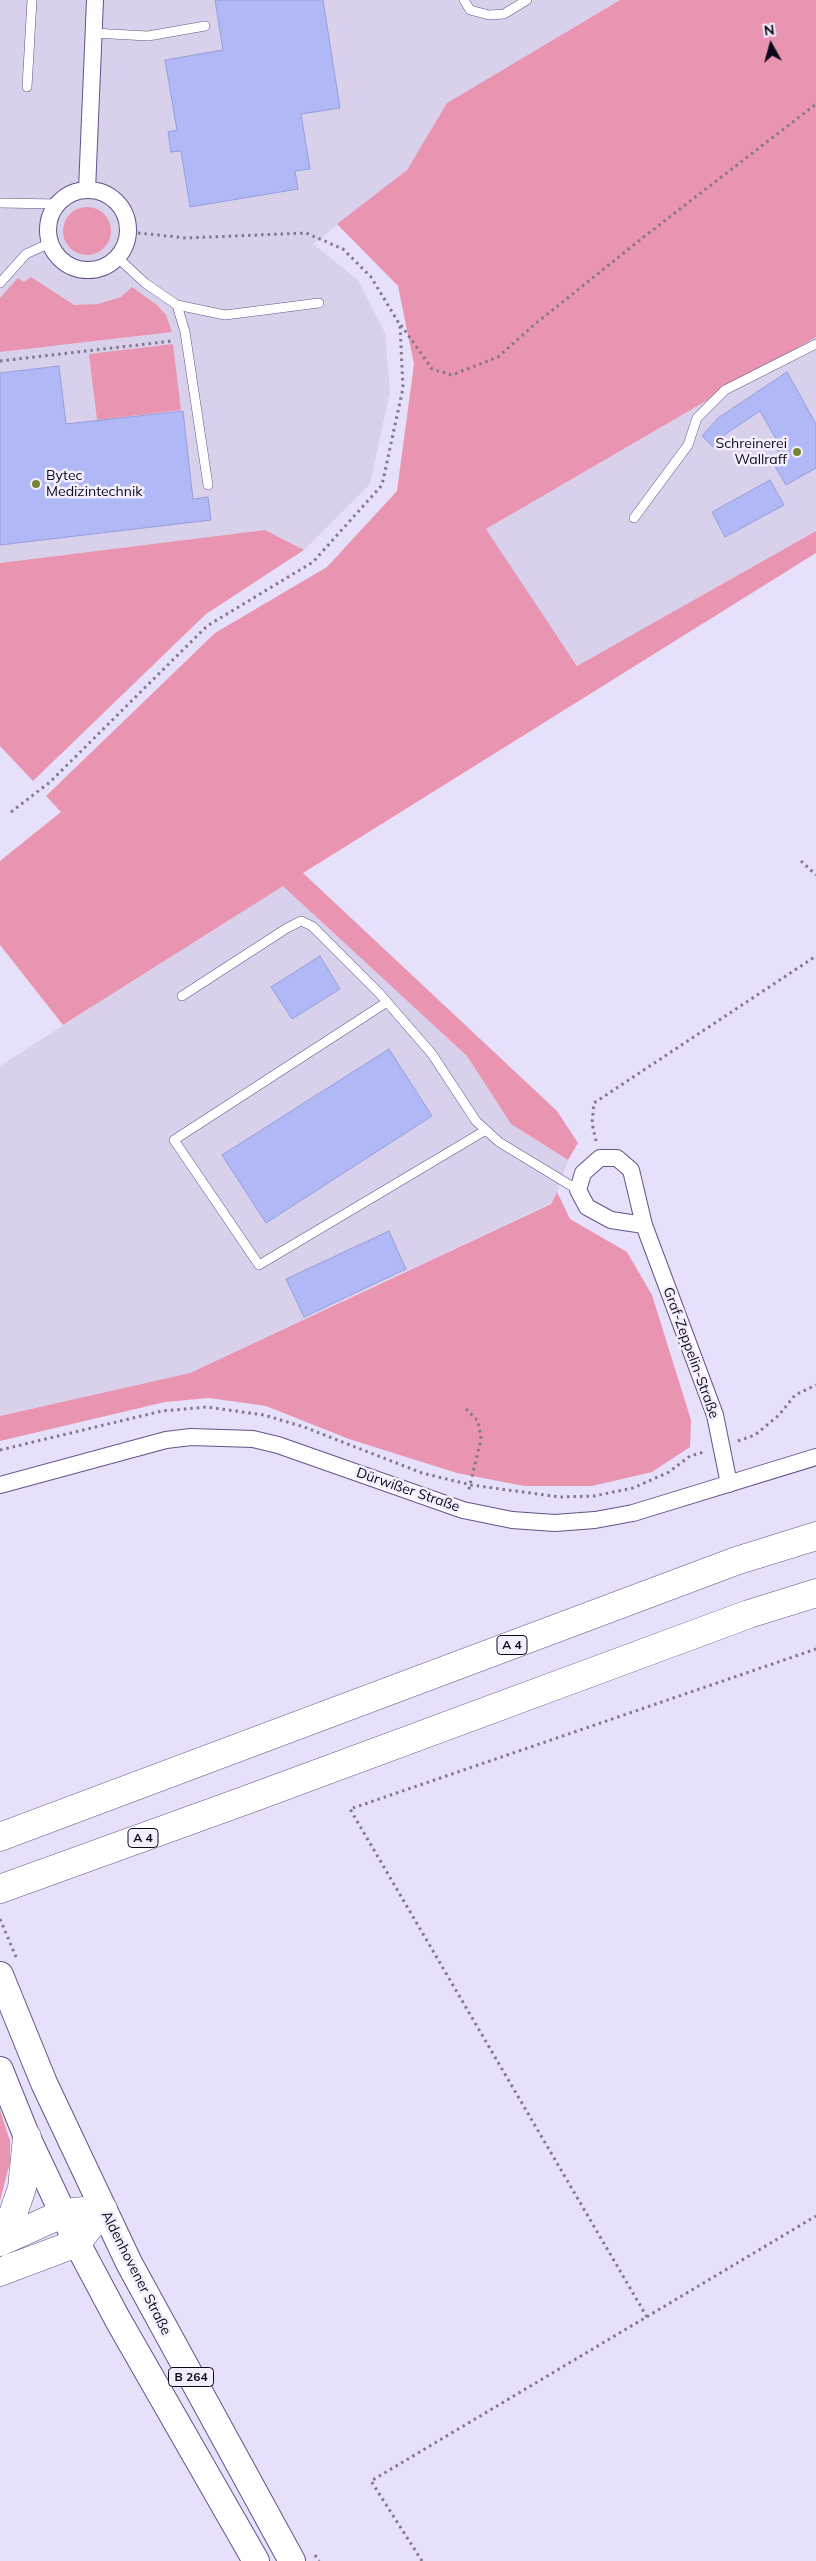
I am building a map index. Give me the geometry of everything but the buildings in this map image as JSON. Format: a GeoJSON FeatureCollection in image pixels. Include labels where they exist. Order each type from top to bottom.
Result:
{"type":"FeatureCollection","features":[{"type":"Feature","properties":{"kind":"highway","name":"A 4"},"geometry":{"type":"LineString","coordinates":[[11,1833],[736,1561],[816,1536]]}},
{"type":"Feature","properties":{"kind":"highway","name":"A 4"},"geometry":{"type":"LineString","coordinates":[[0,1889],[259,1796],[749,1614],[816,1593]]}},
{"type":"Feature","properties":{"kind":"highway"},"geometry":{"type":"LineString","coordinates":[[2,2241],[22,2188],[27,2137]]}},
{"type":"Feature","properties":{"kind":"highway"},"geometry":{"type":"LineString","coordinates":[[2,2241],[64,2213],[103,2209]]}},
{"type":"Feature","properties":{"kind":"highway"},"geometry":{"type":"LineString","coordinates":[[0,2272],[78,2243],[103,2209]]}},
{"type":"Feature","properties":{"kind":"main road","name":"Aldenhovener Straße"},"geometry":{"type":"LineString","coordinates":[[9,1970],[44,2083],[139,2281],[303,2557]]}},
{"type":"Feature","properties":{"kind":"main road","name":"B 264"},"geometry":{"type":"LineString","coordinates":[[0,2070],[27,2137],[78,2243],[118,2320],[256,2561]]}},
{"type":"Feature","properties":{"kind":"street"},"geometry":{"type":"LineString","coordinates":[[87,190],[95,0]]}},
{"type":"Feature","properties":{"kind":"street"},"geometry":{"type":"LineString","coordinates":[[87,190],[100,192],[112,197],[122,207],[127,219],[129,232],[126,246],[118,258],[107,266],[94,270],[80,270],[67,264],[56,255],[50,243],[48,229],[51,216],[58,204],[66,196],[87,190]]}},
{"type":"Feature","properties":{"kind":"street"},"geometry":{"type":"LineString","coordinates":[[600,1158],[583,1173],[578,1190],[586,1207],[612,1220],[644,1225]]}},
{"type":"Feature","properties":{"kind":"street","name":"Graf-Zeppelin-Straße"},"geometry":{"type":"LineString","coordinates":[[600,1158],[617,1158],[631,1170],[644,1225],[715,1415],[729,1484]]}},
{"type":"Feature","properties":{"kind":"street","name":"Dürwißer Straße"},"geometry":{"type":"LineString","coordinates":[[0,1485],[166,1440],[253,1439],[278,1445],[464,1510],[512,1520],[555,1523],[596,1520],[633,1513],[816,1456]]}},
{"type":"Feature","properties":{"kind":"lane"},"geometry":{"type":"LineString","coordinates":[[27,87],[32,0]]}},
{"type":"Feature","properties":{"kind":"lane"},"geometry":{"type":"LineString","coordinates":[[464,0],[470,10],[489,15],[504,14],[527,0]]}},
{"type":"Feature","properties":{"kind":"lane"},"geometry":{"type":"LineString","coordinates":[[94,33],[148,36],[205,26]]}},
{"type":"Feature","properties":{"kind":"lane"},"geometry":{"type":"LineString","coordinates":[[0,203],[58,204]]}},
{"type":"Feature","properties":{"kind":"lane"},"geometry":{"type":"LineString","coordinates":[[0,283],[26,254],[50,243]]}},
{"type":"Feature","properties":{"kind":"lane"},"geometry":{"type":"LineString","coordinates":[[118,258],[145,283],[177,305],[225,314],[319,303]]}},
{"type":"Feature","properties":{"kind":"lane"},"geometry":{"type":"LineString","coordinates":[[177,305],[186,340],[208,484]]}},
{"type":"Feature","properties":{"kind":"lane"},"geometry":{"type":"LineString","coordinates":[[634,518],[688,445],[697,418],[724,390],[816,344]]}},
{"type":"Feature","properties":{"kind":"lane"},"geometry":{"type":"LineString","coordinates":[[182,996],[287,928],[301,921],[312,926],[387,1002],[432,1054],[476,1121],[500,1142],[578,1190]]}},
{"type":"Feature","properties":{"kind":"lane"},"geometry":{"type":"LineString","coordinates":[[387,1002],[174,1140],[259,1265],[486,1130]]}},
{"type":"Feature","properties":{"kind":"path"},"geometry":{"type":"LineString","coordinates":[[129,232],[186,238],[306,233],[343,249],[371,277],[400,325],[432,370],[452,375],[498,357],[535,324],[645,236],[816,104]]}},
{"type":"Feature","properties":{"kind":"path"},"geometry":{"type":"LineString","coordinates":[[11,812],[50,782],[207,626],[313,562],[382,485],[403,388],[400,325]]}},
{"type":"Feature","properties":{"kind":"path"},"geometry":{"type":"LineString","coordinates":[[0,361],[186,340]]}},
{"type":"Feature","properties":{"kind":"path"},"geometry":{"type":"LineString","coordinates":[[801,861],[816,875]]}},
{"type":"Feature","properties":{"kind":"path"},"geometry":{"type":"LineString","coordinates":[[600,1158],[592,1123],[594,1103],[816,956]]}},
{"type":"Feature","properties":{"kind":"path"},"geometry":{"type":"LineString","coordinates":[[454,1480],[470,1485],[560,1497],[594,1496],[633,1488],[669,1472],[690,1456],[755,1435],[779,1415],[795,1395],[816,1385]]}},
{"type":"Feature","properties":{"kind":"path"},"geometry":{"type":"LineString","coordinates":[[464,1510],[481,1439],[478,1421],[466,1409]]}},
{"type":"Feature","properties":{"kind":"path"},"geometry":{"type":"LineString","coordinates":[[647,2317],[350,1809],[816,1649]]}},
{"type":"Feature","properties":{"kind":"path"},"geometry":{"type":"LineString","coordinates":[[0,1919],[9,1970]]}},
{"type":"Feature","properties":{"kind":"path"},"geometry":{"type":"LineString","coordinates":[[422,2561],[371,2480],[816,2216]]}},
{"type":"Feature","properties":{"kind":"path"},"geometry":{"type":"LineString","coordinates":[[303,2557],[319,2561]]}},
{"type":"Feature","properties":{"kind":"shaded area"},"geometry":{"type":"Polygon","coordinates":[[[0,0],[620,0],[447,103],[407,170],[313,244],[358,280],[385,333],[390,391],[370,484],[304,550],[265,530],[0,563],[0,0]]]}},
{"type":"Feature","properties":{"kind":"shaded area"},"geometry":{"type":"Polygon","coordinates":[[[620,0],[816,0],[816,337],[486,529],[577,666],[816,531],[816,553],[303,873],[557,1111],[578,1143],[568,1160],[511,1124],[467,1056],[283,886],[63,1025],[0,945],[0,861],[61,812],[46,796],[215,633],[327,567],[397,491],[414,364],[398,286],[337,224],[407,170],[447,103],[620,0]]]}},
{"type":"Feature","properties":{"kind":"shaded area"},"geometry":{"type":"Polygon","coordinates":[[[87,207],[96,209],[104,214],[109,222],[111,231],[109,240],[104,248],[96,253],[87,255],[78,253],[70,248],[65,240],[63,231],[65,222],[70,214],[78,209],[87,207]]]}},
{"type":"Feature","properties":{"kind":"shaded area"},"geometry":{"type":"Polygon","coordinates":[[[31,277],[74,305],[98,304],[121,297],[132,287],[157,305],[166,315],[172,332],[0,352],[0,298],[18,278],[24,282],[31,277]]]}},
{"type":"Feature","properties":{"kind":"shaded area"},"geometry":{"type":"Polygon","coordinates":[[[816,337],[816,531],[577,666],[486,529],[816,337]]]}},
{"type":"Feature","properties":{"kind":"shaded area"},"geometry":{"type":"Polygon","coordinates":[[[173,344],[181,410],[97,420],[89,354],[173,344]]]}},
{"type":"Feature","properties":{"kind":"shaded area"},"geometry":{"type":"Polygon","coordinates":[[[265,530],[304,550],[206,614],[33,781],[0,746],[0,563],[265,530]]]}},
{"type":"Feature","properties":{"kind":"shaded area"},"geometry":{"type":"Polygon","coordinates":[[[283,885],[467,1056],[511,1124],[568,1160],[557,1192],[551,1203],[190,1373],[0,1416],[0,1066],[283,885]]]}},
{"type":"Feature","properties":{"kind":"shaded area"},"geometry":{"type":"Polygon","coordinates":[[[557,1192],[570,1219],[627,1252],[652,1295],[691,1420],[690,1447],[652,1472],[592,1486],[524,1486],[457,1473],[349,1439],[266,1406],[209,1398],[165,1402],[0,1441],[0,1416],[190,1373],[551,1204],[557,1192]]]}},
{"type":"Feature","properties":{"kind":"shaded area"},"geometry":{"type":"Polygon","coordinates":[[[0,2110],[10,2141],[10,2162],[0,2201],[0,2110]]]}},
{"type":"Feature","properties":{"kind":"place","name":"Schreinerei Wallraff"},"geometry":{"type":"Point","coordinates":[797,452]}},
{"type":"Feature","properties":{"kind":"place","name":"Bytec Medizintechnik"},"geometry":{"type":"Point","coordinates":[36,484]}}]}
